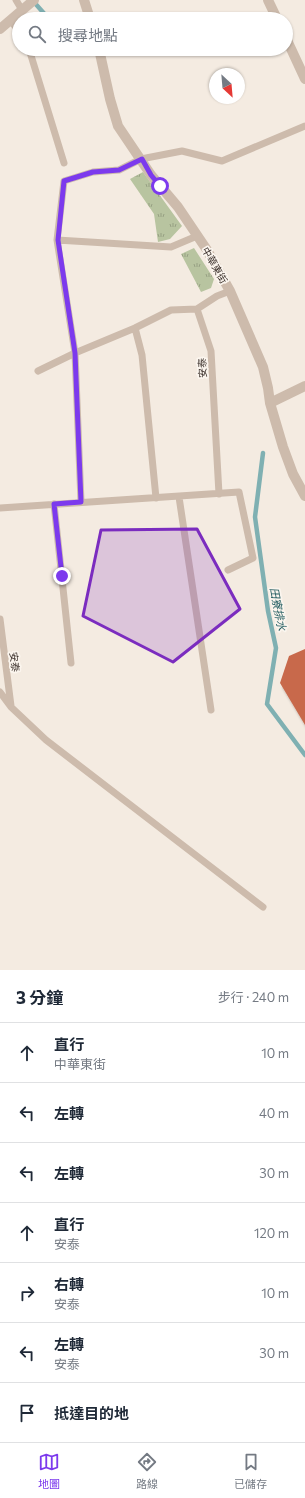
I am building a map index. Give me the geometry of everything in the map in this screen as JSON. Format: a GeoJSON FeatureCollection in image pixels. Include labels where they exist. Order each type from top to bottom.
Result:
{"type":"FeatureCollection","features":[{"type":"Feature","properties":{"kind":"street"},"geometry":{"type":"LineString","coordinates":[[84,0],[88,12]]}},
{"type":"Feature","properties":{"kind":"street"},"geometry":{"type":"LineString","coordinates":[[268,0],[274,12]]}},
{"type":"Feature","properties":{"kind":"street"},"geometry":{"type":"LineString","coordinates":[[19,12],[27,5]]}},
{"type":"Feature","properties":{"kind":"street"},"geometry":{"type":"LineString","coordinates":[[0,28],[10,20]]}},
{"type":"Feature","properties":{"kind":"street"},"geometry":{"type":"LineString","coordinates":[[293,53],[305,79]]}},
{"type":"Feature","properties":{"kind":"street","name":"中華東街"},"geometry":{"type":"LineString","coordinates":[[101,56],[110,99],[118,126],[142,159],[151,175],[178,207],[207,250],[230,291],[262,367],[268,388],[270,403],[283,447],[293,474],[305,496]]}},
{"type":"Feature","properties":{"kind":"street"},"geometry":{"type":"LineString","coordinates":[[270,403],[305,386]]}},
{"type":"Feature","properties":{"kind":"lane"},"geometry":{"type":"LineString","coordinates":[[16,0],[27,5]]}},
{"type":"Feature","properties":{"kind":"lane"},"geometry":{"type":"LineString","coordinates":[[31,56],[64,162]]}},
{"type":"Feature","properties":{"kind":"lane"},"geometry":{"type":"LineString","coordinates":[[81,502],[75,353],[58,240],[64,181],[93,172],[119,170],[142,159],[182,151],[222,161],[305,126]]}},
{"type":"Feature","properties":{"kind":"lane"},"geometry":{"type":"LineString","coordinates":[[58,240],[171,247],[197,236]]}},
{"type":"Feature","properties":{"kind":"lane"},"geometry":{"type":"LineString","coordinates":[[38,371],[75,353],[135,328],[171,310],[197,309],[217,296],[230,291]]}},
{"type":"Feature","properties":{"kind":"lane","name":"安泰"},"geometry":{"type":"LineString","coordinates":[[197,309],[211,351],[219,494]]}},
{"type":"Feature","properties":{"kind":"lane"},"geometry":{"type":"LineString","coordinates":[[135,328],[142,355],[156,498]]}},
{"type":"Feature","properties":{"kind":"lane"},"geometry":{"type":"LineString","coordinates":[[0,508],[239,492],[253,558],[228,570]]}},
{"type":"Feature","properties":{"kind":"lane"},"geometry":{"type":"LineString","coordinates":[[179,497],[211,710]]}},
{"type":"Feature","properties":{"kind":"lane"},"geometry":{"type":"LineString","coordinates":[[54,504],[71,663]]}},
{"type":"Feature","properties":{"kind":"lane","name":"安泰"},"geometry":{"type":"LineString","coordinates":[[0,619],[11,707]]}},
{"type":"Feature","properties":{"kind":"lane"},"geometry":{"type":"LineString","coordinates":[[0,692],[11,707],[46,740],[263,906]]}},
{"type":"Feature","properties":{"kind":"highlighted area"},"geometry":{"type":"Polygon","coordinates":[[[197,529],[240,609],[173,662],[83,616],[101,530],[197,529]]]}},
{"type":"Feature","properties":{"kind":"green space"},"geometry":{"type":"Polygon","coordinates":[[[143,172],[182,226],[170,239],[158,242],[154,214],[130,179],[143,172]]]}},
{"type":"Feature","properties":{"kind":"green space"},"geometry":{"type":"Polygon","coordinates":[[[194,248],[214,279],[211,288],[201,292],[181,254],[194,248]]]}},
{"type":"Feature","properties":{"kind":"building"},"geometry":{"type":"Polygon","coordinates":[[[305,649],[305,725],[280,683],[289,656],[305,649]]]}},
{"type":"Feature","properties":{"kind":"waterway","name":"田寮排水"},"geometry":{"type":"LineString","coordinates":[[33,1],[43,12]]}},
{"type":"Feature","properties":{"kind":"waterway","name":"田寮排水"},"geometry":{"type":"LineString","coordinates":[[263,453],[255,517],[268,611],[276,648],[267,704],[305,755]]}},
{"type":"Feature","properties":{"kind":"route"},"geometry":{"type":"LineString","coordinates":[[62,576],[54,504],[81,502],[75,353],[58,240],[64,181],[93,172],[119,170],[142,159],[151,175],[160,186]]}}]}
